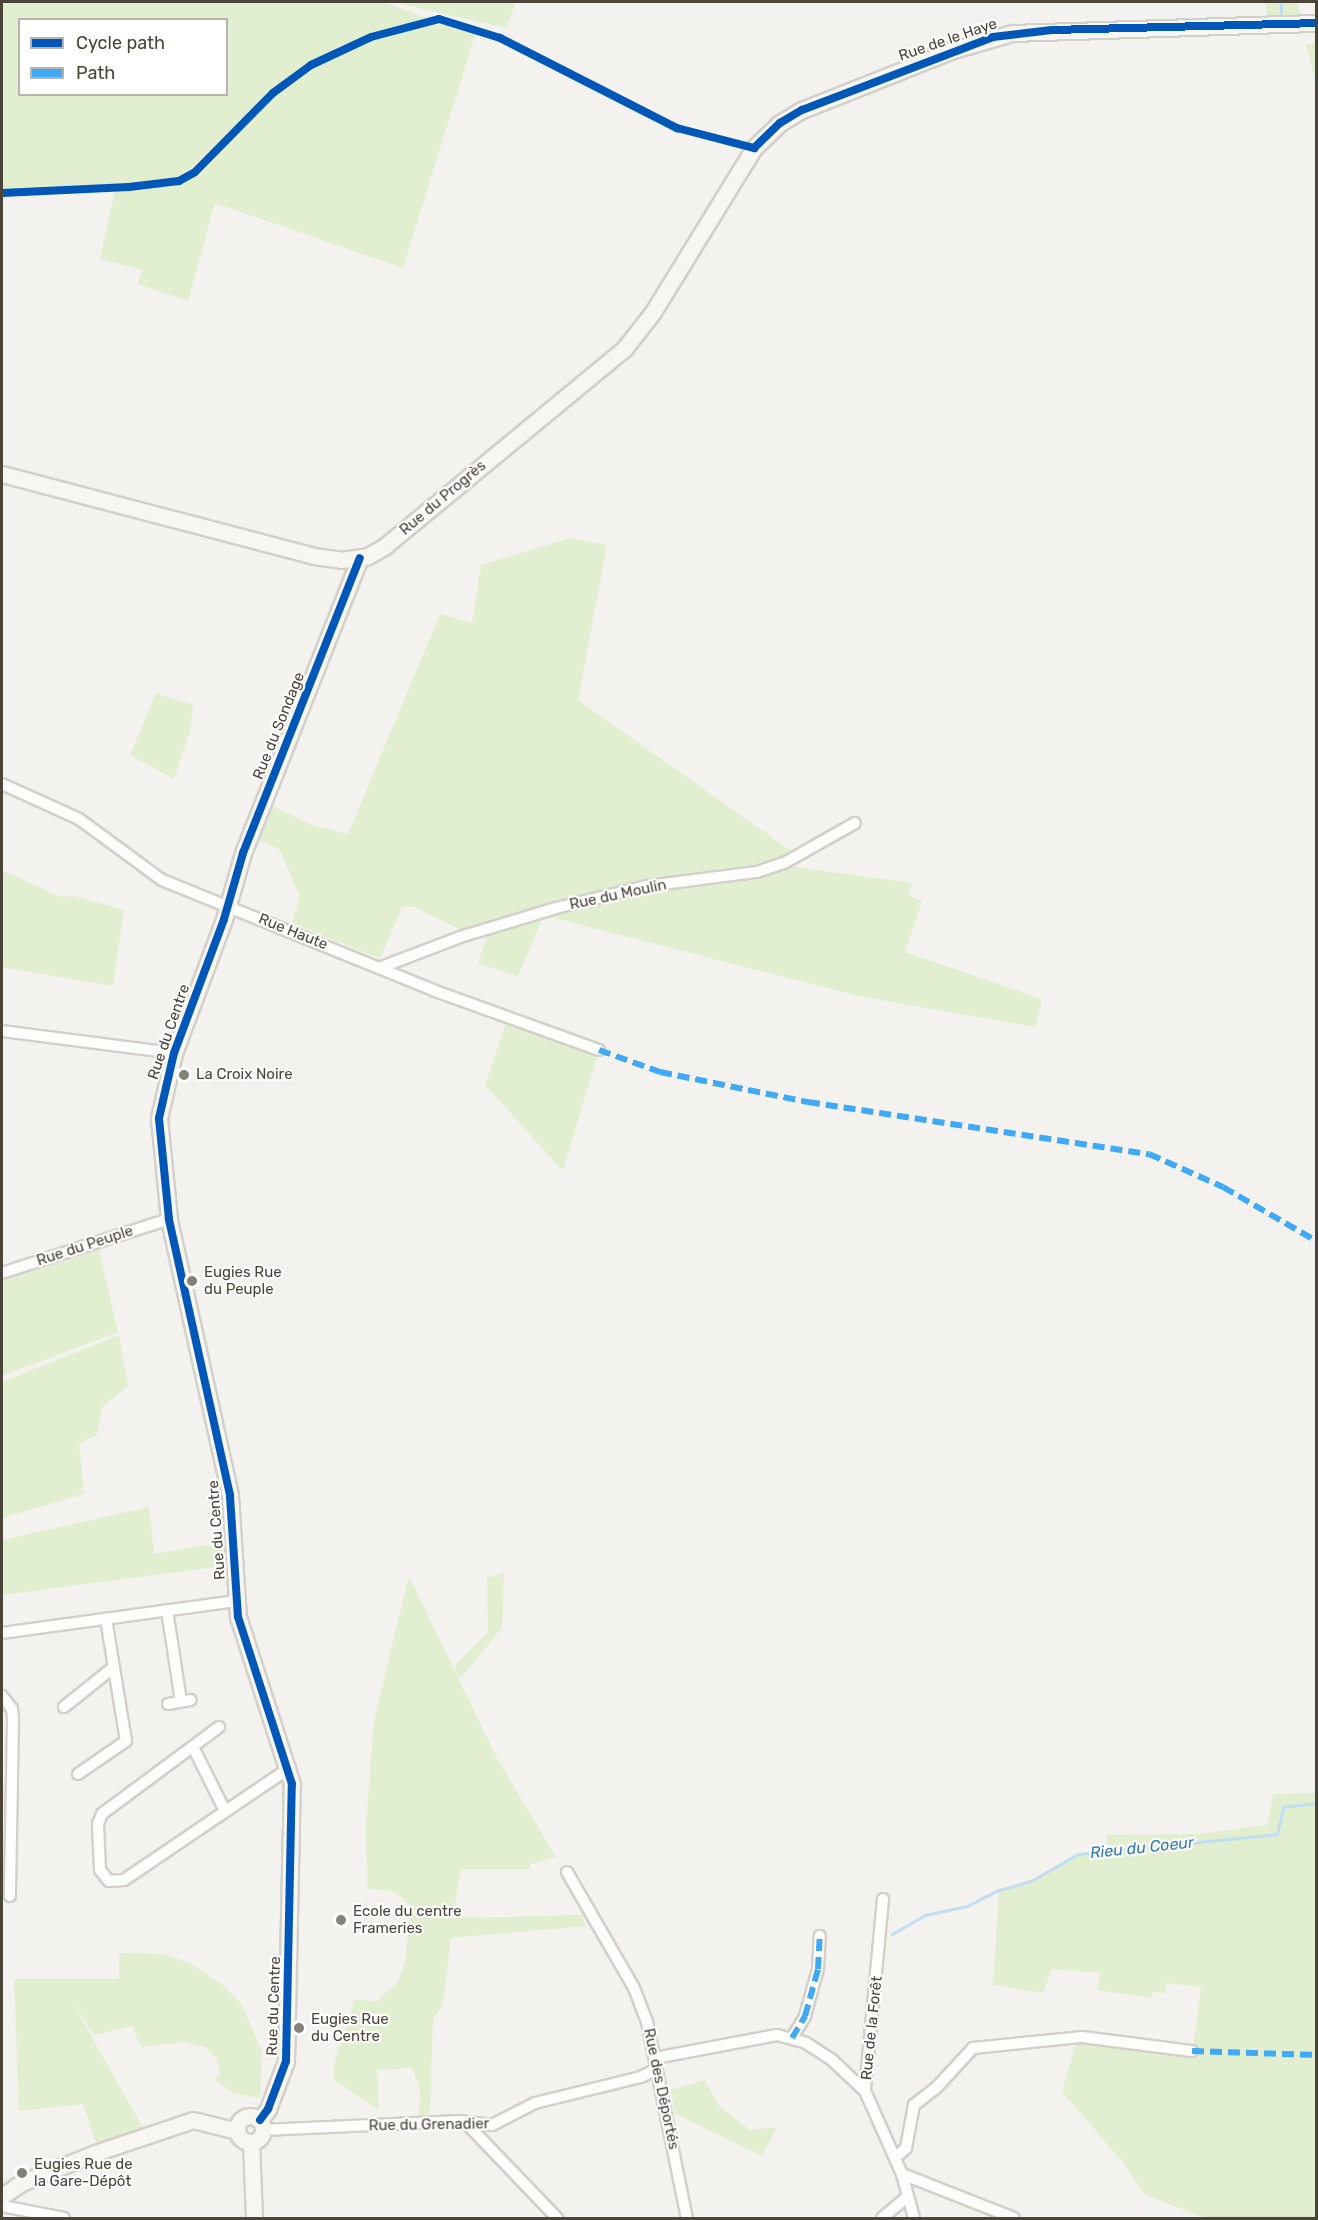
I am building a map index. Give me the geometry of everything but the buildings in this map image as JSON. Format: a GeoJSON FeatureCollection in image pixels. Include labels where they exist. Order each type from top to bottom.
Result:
{"type":"FeatureCollection","features":[{"type":"Feature","properties":{"kind":"street","name":"Rue de le Haye"},"geometry":{"type":"LineString","coordinates":[[754,148],[780,123],[802,110],[993,37],[1052,30],[1317,23]]}},
{"type":"Feature","properties":{"kind":"street","name":"Rue du Progrès"},"geometry":{"type":"LineString","coordinates":[[2,474],[314,556],[360,558],[385,546],[639,333],[754,148]]}},
{"type":"Feature","properties":{"kind":"street","name":"Rue du Sondage"},"geometry":{"type":"LineString","coordinates":[[226,906],[243,853],[360,558]]}},
{"type":"Feature","properties":{"kind":"street","name":"Rue Haute"},"geometry":{"type":"LineString","coordinates":[[2,784],[79,819],[162,880],[379,968],[599,1050]]}},
{"type":"Feature","properties":{"kind":"street","name":"Rue du Moulin"},"geometry":{"type":"LineString","coordinates":[[379,968],[460,937],[556,908],[647,886],[757,872],[786,862],[855,823]]}},
{"type":"Feature","properties":{"kind":"street","name":"Rue du Centre"},"geometry":{"type":"LineString","coordinates":[[226,906],[174,1053],[159,1118],[169,1219],[227,1476],[235,1601],[288,1769],[293,1801],[286,2061],[261,2125]]}},
{"type":"Feature","properties":{"kind":"street"},"geometry":{"type":"LineString","coordinates":[[2,1031],[174,1053]]}},
{"type":"Feature","properties":{"kind":"street","name":"Rue du Peuple"},"geometry":{"type":"LineString","coordinates":[[2,1273],[169,1219]]}},
{"type":"Feature","properties":{"kind":"street"},"geometry":{"type":"LineString","coordinates":[[2,1633],[235,1601]]}},
{"type":"Feature","properties":{"kind":"street"},"geometry":{"type":"LineString","coordinates":[[167,1610],[186,1700],[168,1704]]}},
{"type":"Feature","properties":{"kind":"street"},"geometry":{"type":"LineString","coordinates":[[78,1774],[126,1741],[106,1619]]}},
{"type":"Feature","properties":{"kind":"street"},"geometry":{"type":"LineString","coordinates":[[64,1707],[114,1667]]}},
{"type":"Feature","properties":{"kind":"street"},"geometry":{"type":"LineString","coordinates":[[2,1696],[12,1709],[7,1799],[10,1896]]}},
{"type":"Feature","properties":{"kind":"street"},"geometry":{"type":"LineString","coordinates":[[219,1727],[102,1814],[98,1824],[100,1870],[109,1881],[124,1880],[224,1809],[288,1769]]}},
{"type":"Feature","properties":{"kind":"street"},"geometry":{"type":"LineString","coordinates":[[193,1747],[224,1809]]}},
{"type":"Feature","properties":{"kind":"street","name":"Rue des Déportés"},"geometry":{"type":"LineString","coordinates":[[567,1872],[634,1988],[653,2040],[687,2218]]}},
{"type":"Feature","properties":{"kind":"street","name":"Rue de la Forêt"},"geometry":{"type":"LineString","coordinates":[[883,1899],[865,2091],[902,2174],[906,2198],[914,2218]]}},
{"type":"Feature","properties":{"kind":"street"},"geometry":{"type":"LineString","coordinates":[[792,2038],[805,2016],[818,1969],[820,1936]]}},
{"type":"Feature","properties":{"kind":"street","name":"Rue du Grenadier"},"geometry":{"type":"LineString","coordinates":[[261,2125],[465,2122],[492,2126],[535,2103],[641,2077],[656,2064],[777,2035],[792,2038],[832,2060],[865,2091]]}},
{"type":"Feature","properties":{"kind":"street"},"geometry":{"type":"LineString","coordinates":[[895,2158],[906,2148],[914,2105],[936,2088],[973,2048],[1082,2037],[1192,2051]]}},
{"type":"Feature","properties":{"kind":"street"},"geometry":{"type":"LineString","coordinates":[[2,2196],[23,2182],[95,2152],[193,2120],[237,2131],[241,2139],[251,2142],[259,2138],[261,2125],[244,2118],[237,2131]]}},
{"type":"Feature","properties":{"kind":"street"},"geometry":{"type":"LineString","coordinates":[[465,2122],[557,2218]]}},
{"type":"Feature","properties":{"kind":"street"},"geometry":{"type":"LineString","coordinates":[[251,2142],[254,2218]]}},
{"type":"Feature","properties":{"kind":"street"},"geometry":{"type":"LineString","coordinates":[[902,2174],[1014,2218]]}},
{"type":"Feature","properties":{"kind":"street"},"geometry":{"type":"LineString","coordinates":[[882,2218],[906,2198]]}},
{"type":"Feature","properties":{"kind":"street"},"geometry":{"type":"LineString","coordinates":[[2,2206],[64,2218]]}},
{"type":"Feature","properties":{"kind":"green space"},"geometry":{"type":"Polygon","coordinates":[[[2,2],[384,2],[426,18],[342,45],[299,70],[180,178],[119,186],[2,190],[2,2]]]}},
{"type":"Feature","properties":{"kind":"green space"},"geometry":{"type":"Polygon","coordinates":[[[392,2],[516,2],[506,28],[392,2]]]}},
{"type":"Feature","properties":{"kind":"green space"},"geometry":{"type":"Polygon","coordinates":[[[1265,2],[1299,2],[1299,23],[1270,24],[1265,2]]]}},
{"type":"Feature","properties":{"kind":"green space"},"geometry":{"type":"Polygon","coordinates":[[[441,24],[476,32],[403,268],[215,203],[188,301],[138,284],[142,270],[100,259],[115,190],[168,186],[192,177],[266,103],[308,69],[347,48],[381,36],[441,24]]]}},
{"type":"Feature","properties":{"kind":"green space"},"geometry":{"type":"Polygon","coordinates":[[[1306,44],[1316,44],[1316,82],[1306,44]]]}},
{"type":"Feature","properties":{"kind":"green space"},"geometry":{"type":"Polygon","coordinates":[[[570,538],[607,545],[578,700],[794,853],[787,866],[913,883],[908,895],[922,901],[905,952],[1042,999],[1035,1027],[858,996],[531,912],[527,916],[542,920],[518,976],[478,963],[491,925],[465,932],[414,907],[402,907],[381,957],[378,958],[292,923],[300,896],[279,849],[255,838],[268,804],[312,825],[348,834],[440,614],[472,623],[481,565],[570,538]]]}},
{"type":"Feature","properties":{"kind":"green space"},"geometry":{"type":"Polygon","coordinates":[[[156,693],[193,705],[190,731],[174,779],[130,755],[156,693]]]}},
{"type":"Feature","properties":{"kind":"green space"},"geometry":{"type":"Polygon","coordinates":[[[2,870],[61,897],[74,896],[124,910],[113,986],[2,967],[2,870]]]}},
{"type":"Feature","properties":{"kind":"green space"},"geometry":{"type":"Polygon","coordinates":[[[507,1020],[598,1053],[563,1171],[485,1085],[507,1020]]]}},
{"type":"Feature","properties":{"kind":"green space"},"geometry":{"type":"Polygon","coordinates":[[[99,1250],[118,1332],[2,1376],[2,1281],[99,1250]]]}},
{"type":"Feature","properties":{"kind":"green space"},"geometry":{"type":"Polygon","coordinates":[[[119,1335],[128,1386],[102,1407],[97,1435],[79,1443],[84,1494],[2,1518],[2,1382],[119,1335]]]}},
{"type":"Feature","properties":{"kind":"green space"},"geometry":{"type":"Polygon","coordinates":[[[149,1507],[154,1554],[220,1543],[223,1566],[2,1595],[2,1540],[149,1507]]]}},
{"type":"Feature","properties":{"kind":"green space"},"geometry":{"type":"Polygon","coordinates":[[[504,1573],[502,1628],[460,1679],[454,1667],[488,1632],[487,1578],[504,1573]]]}},
{"type":"Feature","properties":{"kind":"green space"},"geometry":{"type":"Polygon","coordinates":[[[409,1576],[497,1758],[556,1857],[530,1864],[530,1869],[461,1869],[453,1918],[582,1915],[586,1926],[451,1938],[443,2005],[433,2019],[430,2113],[419,2116],[420,2090],[412,2068],[377,2070],[379,2110],[333,2079],[336,2056],[355,1999],[376,2002],[397,1983],[405,1963],[411,1906],[395,1892],[367,1888],[366,1825],[374,1720],[409,1576]]]}},
{"type":"Feature","properties":{"kind":"green space"},"geometry":{"type":"Polygon","coordinates":[[[1316,1793],[1316,2218],[1205,2218],[1144,2194],[1122,2161],[1062,2092],[1076,2042],[1193,2048],[1201,1987],[1167,1983],[1165,1993],[1153,1992],[1151,1998],[1097,1990],[1101,1973],[1052,1969],[1043,1993],[993,1985],[999,1890],[1031,1881],[1078,1854],[1107,1849],[1107,1835],[1197,1834],[1267,1825],[1273,1794],[1316,1793]]]}},
{"type":"Feature","properties":{"kind":"green space"},"geometry":{"type":"Polygon","coordinates":[[[119,1953],[164,1954],[190,1963],[221,1984],[242,2005],[262,2051],[260,2098],[233,2093],[214,2079],[220,2073],[217,2059],[205,2047],[185,2042],[141,2047],[132,2026],[94,2035],[69,1996],[143,2128],[96,2143],[83,2104],[19,2111],[14,1979],[119,1979],[119,1953]]]}},
{"type":"Feature","properties":{"kind":"green space"},"geometry":{"type":"Polygon","coordinates":[[[705,2080],[718,2105],[750,2130],[777,2127],[762,2156],[674,2113],[671,2090],[705,2080]]]}},
{"type":"Feature","properties":{"kind":"waterway"},"geometry":{"type":"LineString","coordinates":[[1281,2],[1281,13]]}},
{"type":"Feature","properties":{"kind":"waterway","name":"Rieu du Coeur"},"geometry":{"type":"LineString","coordinates":[[892,1934],[925,1915],[967,1906],[999,1890],[1031,1881],[1078,1854],[1277,1834],[1283,1807],[1316,1803]]}},
{"type":"Feature","properties":{"kind":"marked path"},"geometry":{"type":"LineString","coordinates":[[599,1050],[660,1072],[808,1102],[1149,1154],[1223,1187],[1316,1241]]}},
{"type":"Feature","properties":{"kind":"marked path"},"geometry":{"type":"LineString","coordinates":[[792,2038],[805,2016],[818,1969],[820,1936]]}},
{"type":"Feature","properties":{"kind":"marked path"},"geometry":{"type":"LineString","coordinates":[[1192,2051],[1316,2055]]}},
{"type":"Feature","properties":{"kind":"cycle path"},"geometry":{"type":"LineString","coordinates":[[2,193],[129,187],[179,181],[195,172],[273,93],[311,65],[371,37],[439,19],[500,38],[677,128],[754,148],[780,123],[802,110],[993,37],[1052,30],[1316,23]]}},
{"type":"Feature","properties":{"kind":"cycle path"},"geometry":{"type":"LineString","coordinates":[[260,2120],[268,2109],[286,2061],[292,1784],[238,1617],[230,1495],[169,1219],[159,1118],[174,1053],[224,919],[243,853],[360,558]]}},
{"type":"Feature","properties":{"kind":"place","name":"La Croix Noire"},"geometry":{"type":"Point","coordinates":[184,1075]}},
{"type":"Feature","properties":{"kind":"place","name":"Eugies Rue du Peuple"},"geometry":{"type":"Point","coordinates":[192,1281]}},
{"type":"Feature","properties":{"kind":"place","name":"Ecole du centre Frameries"},"geometry":{"type":"Point","coordinates":[341,1920]}},
{"type":"Feature","properties":{"kind":"place","name":"Eugies Rue du Centre"},"geometry":{"type":"Point","coordinates":[299,2028]}},
{"type":"Feature","properties":{"kind":"place","name":"Eugies Rue de la Gare-Dépôt"},"geometry":{"type":"Point","coordinates":[22,2173]}}]}
